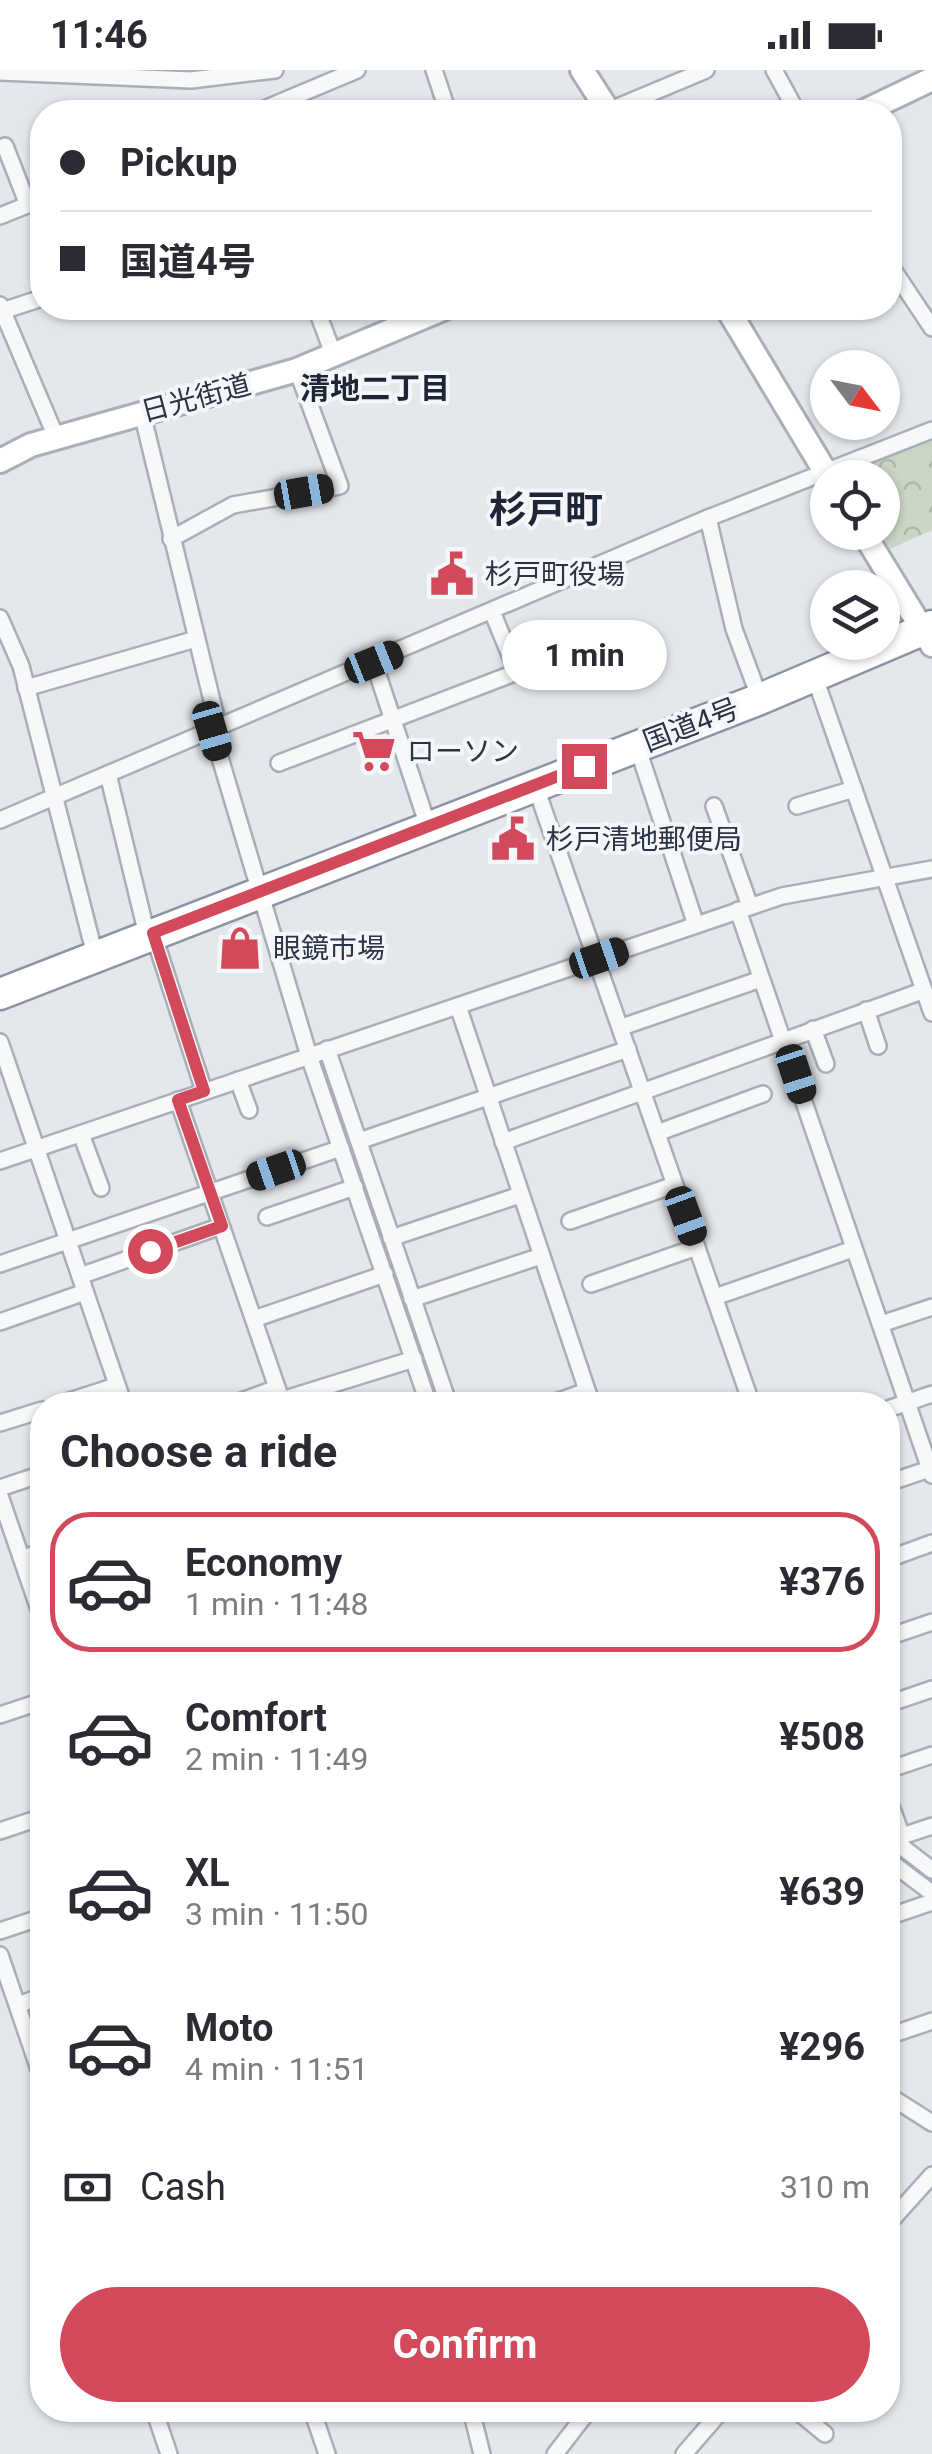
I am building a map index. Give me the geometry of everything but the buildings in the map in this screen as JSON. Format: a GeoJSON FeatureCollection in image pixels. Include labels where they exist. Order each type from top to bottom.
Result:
{"type":"FeatureCollection","features":[{"type":"Feature","properties":{"kind":"highway","name":"国道4号"},"geometry":{"type":"LineString","coordinates":[[0,994],[929,633]]}},
{"type":"Feature","properties":{"kind":"main road"},"geometry":{"type":"LineString","coordinates":[[582,70],[601,100]]}},
{"type":"Feature","properties":{"kind":"main road"},"geometry":{"type":"LineString","coordinates":[[887,100],[932,78]]}},
{"type":"Feature","properties":{"kind":"main road","name":"日光街道"},"geometry":{"type":"LineString","coordinates":[[0,461],[56,437],[297,370],[418,320]]}},
{"type":"Feature","properties":{"kind":"main road"},"geometry":{"type":"LineString","coordinates":[[734,320],[819,460]]}},
{"type":"Feature","properties":{"kind":"main road"},"geometry":{"type":"LineString","coordinates":[[875,550],[929,633]]}},
{"type":"Feature","properties":{"kind":"street"},"geometry":{"type":"LineString","coordinates":[[0,72],[191,80],[275,70]]}},
{"type":"Feature","properties":{"kind":"street"},"geometry":{"type":"LineString","coordinates":[[286,100],[357,70]]}},
{"type":"Feature","properties":{"kind":"street"},"geometry":{"type":"LineString","coordinates":[[434,70],[444,100]]}},
{"type":"Feature","properties":{"kind":"street"},"geometry":{"type":"LineString","coordinates":[[636,100],[706,70]]}},
{"type":"Feature","properties":{"kind":"street"},"geometry":{"type":"LineString","coordinates":[[774,70],[790,100]]}},
{"type":"Feature","properties":{"kind":"street"},"geometry":{"type":"LineString","coordinates":[[5,146],[30,191]]}},
{"type":"Feature","properties":{"kind":"street"},"geometry":{"type":"LineString","coordinates":[[0,216],[30,204]]}},
{"type":"Feature","properties":{"kind":"street"},"geometry":{"type":"LineString","coordinates":[[902,283],[932,328]]}},
{"type":"Feature","properties":{"kind":"street"},"geometry":{"type":"LineString","coordinates":[[30,301],[1,308],[56,437]]}},
{"type":"Feature","properties":{"kind":"street"},"geometry":{"type":"LineString","coordinates":[[320,320],[334,356]]}},
{"type":"Feature","properties":{"kind":"street"},"geometry":{"type":"LineString","coordinates":[[171,539],[234,505],[340,486],[297,370]]}},
{"type":"Feature","properties":{"kind":"street"},"geometry":{"type":"LineString","coordinates":[[142,412],[215,713],[212,731],[256,892],[425,1392]]}},
{"type":"Feature","properties":{"kind":"street"},"geometry":{"type":"LineString","coordinates":[[863,460],[932,430]]}},
{"type":"Feature","properties":{"kind":"street"},"geometry":{"type":"LineString","coordinates":[[0,820],[493,614],[708,518],[810,481]]}},
{"type":"Feature","properties":{"kind":"street"},"geometry":{"type":"LineString","coordinates":[[708,518],[734,630],[760,699]]}},
{"type":"Feature","properties":{"kind":"street"},"geometry":{"type":"LineString","coordinates":[[279,764],[517,672],[493,614]]}},
{"type":"Feature","properties":{"kind":"street"},"geometry":{"type":"LineString","coordinates":[[2,627],[26,688],[95,955]]}},
{"type":"Feature","properties":{"kind":"street"},"geometry":{"type":"LineString","coordinates":[[26,688],[196,638]]}},
{"type":"Feature","properties":{"kind":"street"},"geometry":{"type":"LineString","coordinates":[[374,662],[428,826]]}},
{"type":"Feature","properties":{"kind":"street"},"geometry":{"type":"LineString","coordinates":[[814,675],[932,1011]]}},
{"type":"Feature","properties":{"kind":"street"},"geometry":{"type":"LineString","coordinates":[[637,746],[696,925]]}},
{"type":"Feature","properties":{"kind":"street"},"geometry":{"type":"LineString","coordinates":[[108,774],[150,934],[204,1091]]}},
{"type":"Feature","properties":{"kind":"street"},"geometry":{"type":"LineString","coordinates":[[535,785],[599,958],[748,1392]]}},
{"type":"Feature","properties":{"kind":"street"},"geometry":{"type":"LineString","coordinates":[[797,806],[854,789]]}},
{"type":"Feature","properties":{"kind":"street"},"geometry":{"type":"LineString","coordinates":[[714,806],[761,979],[931,1471],[900,1480]]}},
{"type":"Feature","properties":{"kind":"street"},"geometry":{"type":"LineString","coordinates":[[0,1161],[744,908],[932,869]]}},
{"type":"Feature","properties":{"kind":"street"},"geometry":{"type":"LineString","coordinates":[[622,1027],[761,979]]}},
{"type":"Feature","properties":{"kind":"street"},"geometry":{"type":"LineString","coordinates":[[503,1142],[922,991]]}},
{"type":"Feature","properties":{"kind":"street"},"geometry":{"type":"LineString","coordinates":[[458,1006],[588,1392]]}},
{"type":"Feature","properties":{"kind":"street"},"geometry":{"type":"LineString","coordinates":[[866,1010],[878,1046]]}},
{"type":"Feature","properties":{"kind":"street"},"geometry":{"type":"LineString","coordinates":[[814,1029],[826,1064]]}},
{"type":"Feature","properties":{"kind":"street"},"geometry":{"type":"LineString","coordinates":[[0,1042],[119,1392]]}},
{"type":"Feature","properties":{"kind":"street"},"geometry":{"type":"LineString","coordinates":[[359,1141],[628,1049]]}},
{"type":"Feature","properties":{"kind":"street"},"geometry":{"type":"LineString","coordinates":[[327,1050],[444,1392]]}},
{"type":"Feature","properties":{"kind":"street"},"geometry":{"type":"LineString","coordinates":[[238,1080],[249,1110]]}},
{"type":"Feature","properties":{"kind":"street"},"geometry":{"type":"LineString","coordinates":[[656,1133],[763,1094]]}},
{"type":"Feature","properties":{"kind":"street"},"geometry":{"type":"LineString","coordinates":[[178,1100],[279,1392]]}},
{"type":"Feature","properties":{"kind":"street"},"geometry":{"type":"LineString","coordinates":[[82,1134],[101,1188]]}},
{"type":"Feature","properties":{"kind":"street"},"geometry":{"type":"LineString","coordinates":[[0,1264],[342,1148]]}},
{"type":"Feature","properties":{"kind":"street"},"geometry":{"type":"LineString","coordinates":[[570,1221],[674,1184]]}},
{"type":"Feature","properties":{"kind":"street"},"geometry":{"type":"LineString","coordinates":[[267,1217],[355,1187]]}},
{"type":"Feature","properties":{"kind":"street"},"geometry":{"type":"LineString","coordinates":[[392,1238],[520,1195]]}},
{"type":"Feature","properties":{"kind":"street"},"geometry":{"type":"LineString","coordinates":[[0,1322],[222,1226]]}},
{"type":"Feature","properties":{"kind":"street"},"geometry":{"type":"LineString","coordinates":[[592,1284],[697,1248]]}},
{"type":"Feature","properties":{"kind":"street"},"geometry":{"type":"LineString","coordinates":[[715,1297],[854,1249]]}},
{"type":"Feature","properties":{"kind":"street"},"geometry":{"type":"LineString","coordinates":[[412,1299],[541,1256]]}},
{"type":"Feature","properties":{"kind":"street"},"geometry":{"type":"LineString","coordinates":[[254,1319],[385,1274]]}},
{"type":"Feature","properties":{"kind":"street"},"geometry":{"type":"LineString","coordinates":[[881,1324],[932,1306]]}},
{"type":"Feature","properties":{"kind":"street"},"geometry":{"type":"LineString","coordinates":[[301,1392],[414,1359]]}},
{"type":"Feature","properties":{"kind":"street"},"geometry":{"type":"LineString","coordinates":[[97,1392],[116,1386]]}},
{"type":"Feature","properties":{"kind":"street"},"geometry":{"type":"LineString","coordinates":[[900,1405],[932,1394]]}},
{"type":"Feature","properties":{"kind":"street"},"geometry":{"type":"LineString","coordinates":[[0,1423],[30,1414]]}},
{"type":"Feature","properties":{"kind":"street"},"geometry":{"type":"LineString","coordinates":[[30,1479],[0,1492],[30,1582]]}},
{"type":"Feature","properties":{"kind":"street"},"geometry":{"type":"LineString","coordinates":[[900,1554],[932,1543]]}},
{"type":"Feature","properties":{"kind":"street"},"geometry":{"type":"LineString","coordinates":[[22,1558],[30,1555]]}},
{"type":"Feature","properties":{"kind":"street"},"geometry":{"type":"LineString","coordinates":[[900,1633],[932,1622]]}},
{"type":"Feature","properties":{"kind":"street"},"geometry":{"type":"LineString","coordinates":[[900,1700],[932,1689]]}},
{"type":"Feature","properties":{"kind":"street"},"geometry":{"type":"LineString","coordinates":[[0,1715],[30,1705]]}},
{"type":"Feature","properties":{"kind":"street"},"geometry":{"type":"LineString","coordinates":[[900,1766],[932,1755]]}},
{"type":"Feature","properties":{"kind":"street"},"geometry":{"type":"LineString","coordinates":[[0,1831],[30,1821]]}},
{"type":"Feature","properties":{"kind":"street"},"geometry":{"type":"LineString","coordinates":[[900,1836],[932,1826]]}},
{"type":"Feature","properties":{"kind":"street"},"geometry":{"type":"LineString","coordinates":[[900,1842],[932,1870]]}},
{"type":"Feature","properties":{"kind":"street"},"geometry":{"type":"LineString","coordinates":[[900,1869],[932,1893]]}},
{"type":"Feature","properties":{"kind":"street"},"geometry":{"type":"LineString","coordinates":[[900,1913],[932,1902]]}},
{"type":"Feature","properties":{"kind":"street"},"geometry":{"type":"LineString","coordinates":[[0,1931],[30,1921]]}},
{"type":"Feature","properties":{"kind":"street"},"geometry":{"type":"LineString","coordinates":[[0,1955],[30,2042]]}},
{"type":"Feature","properties":{"kind":"street"},"geometry":{"type":"LineString","coordinates":[[18,2005],[30,2000]]}},
{"type":"Feature","properties":{"kind":"street"},"geometry":{"type":"LineString","coordinates":[[900,2032],[932,2021]]}},
{"type":"Feature","properties":{"kind":"street"},"geometry":{"type":"LineString","coordinates":[[900,2103],[932,2123]]}},
{"type":"Feature","properties":{"kind":"street"},"geometry":{"type":"LineString","coordinates":[[900,2210],[932,2174]]}},
{"type":"Feature","properties":{"kind":"street"},"geometry":{"type":"LineString","coordinates":[[158,2422],[169,2454]]}},
{"type":"Feature","properties":{"kind":"street"},"geometry":{"type":"LineString","coordinates":[[316,2422],[327,2454]]}},
{"type":"Feature","properties":{"kind":"street"},"geometry":{"type":"LineString","coordinates":[[474,2422],[482,2454]]}},
{"type":"Feature","properties":{"kind":"street"},"geometry":{"type":"LineString","coordinates":[[554,2454],[579,2422]]}},
{"type":"Feature","properties":{"kind":"street"},"geometry":{"type":"LineString","coordinates":[[684,2454],[711,2422]]}},
{"type":"Feature","properties":{"kind":"street"},"geometry":{"type":"LineString","coordinates":[[810,2422],[825,2434]]}},
{"type":"Feature","properties":{"kind":"green space"},"geometry":{"type":"Polygon","coordinates":[[[932,435],[932,530],[900,544],[900,460],[878,460],[932,435]]]}},
{"type":"Feature","properties":{"kind":"place","name":"杉戸町役場"},"geometry":{"type":"Point","coordinates":[452,574]}},
{"type":"Feature","properties":{"kind":"place","name":"ローソン"},"geometry":{"type":"Point","coordinates":[374,751]}},
{"type":"Feature","properties":{"kind":"place","name":"杉戸清地郵便局"},"geometry":{"type":"Point","coordinates":[513,839]}},
{"type":"Feature","properties":{"kind":"place","name":"眼鏡市場"},"geometry":{"type":"Point","coordinates":[240,948]}},
{"type":"Feature","properties":{"kind":"district","name":"清地二丁目"},"geometry":{"type":"Point","coordinates":[375,388]}},
{"type":"Feature","properties":{"kind":"district","name":"杉戸町"},"geometry":{"type":"Point","coordinates":[546,510]}},
{"type":"Feature","properties":{"kind":"route"},"geometry":{"type":"LineString","coordinates":[[150,1251],[222,1226],[178,1100],[204,1091],[153,933],[584,766]]}}]}
